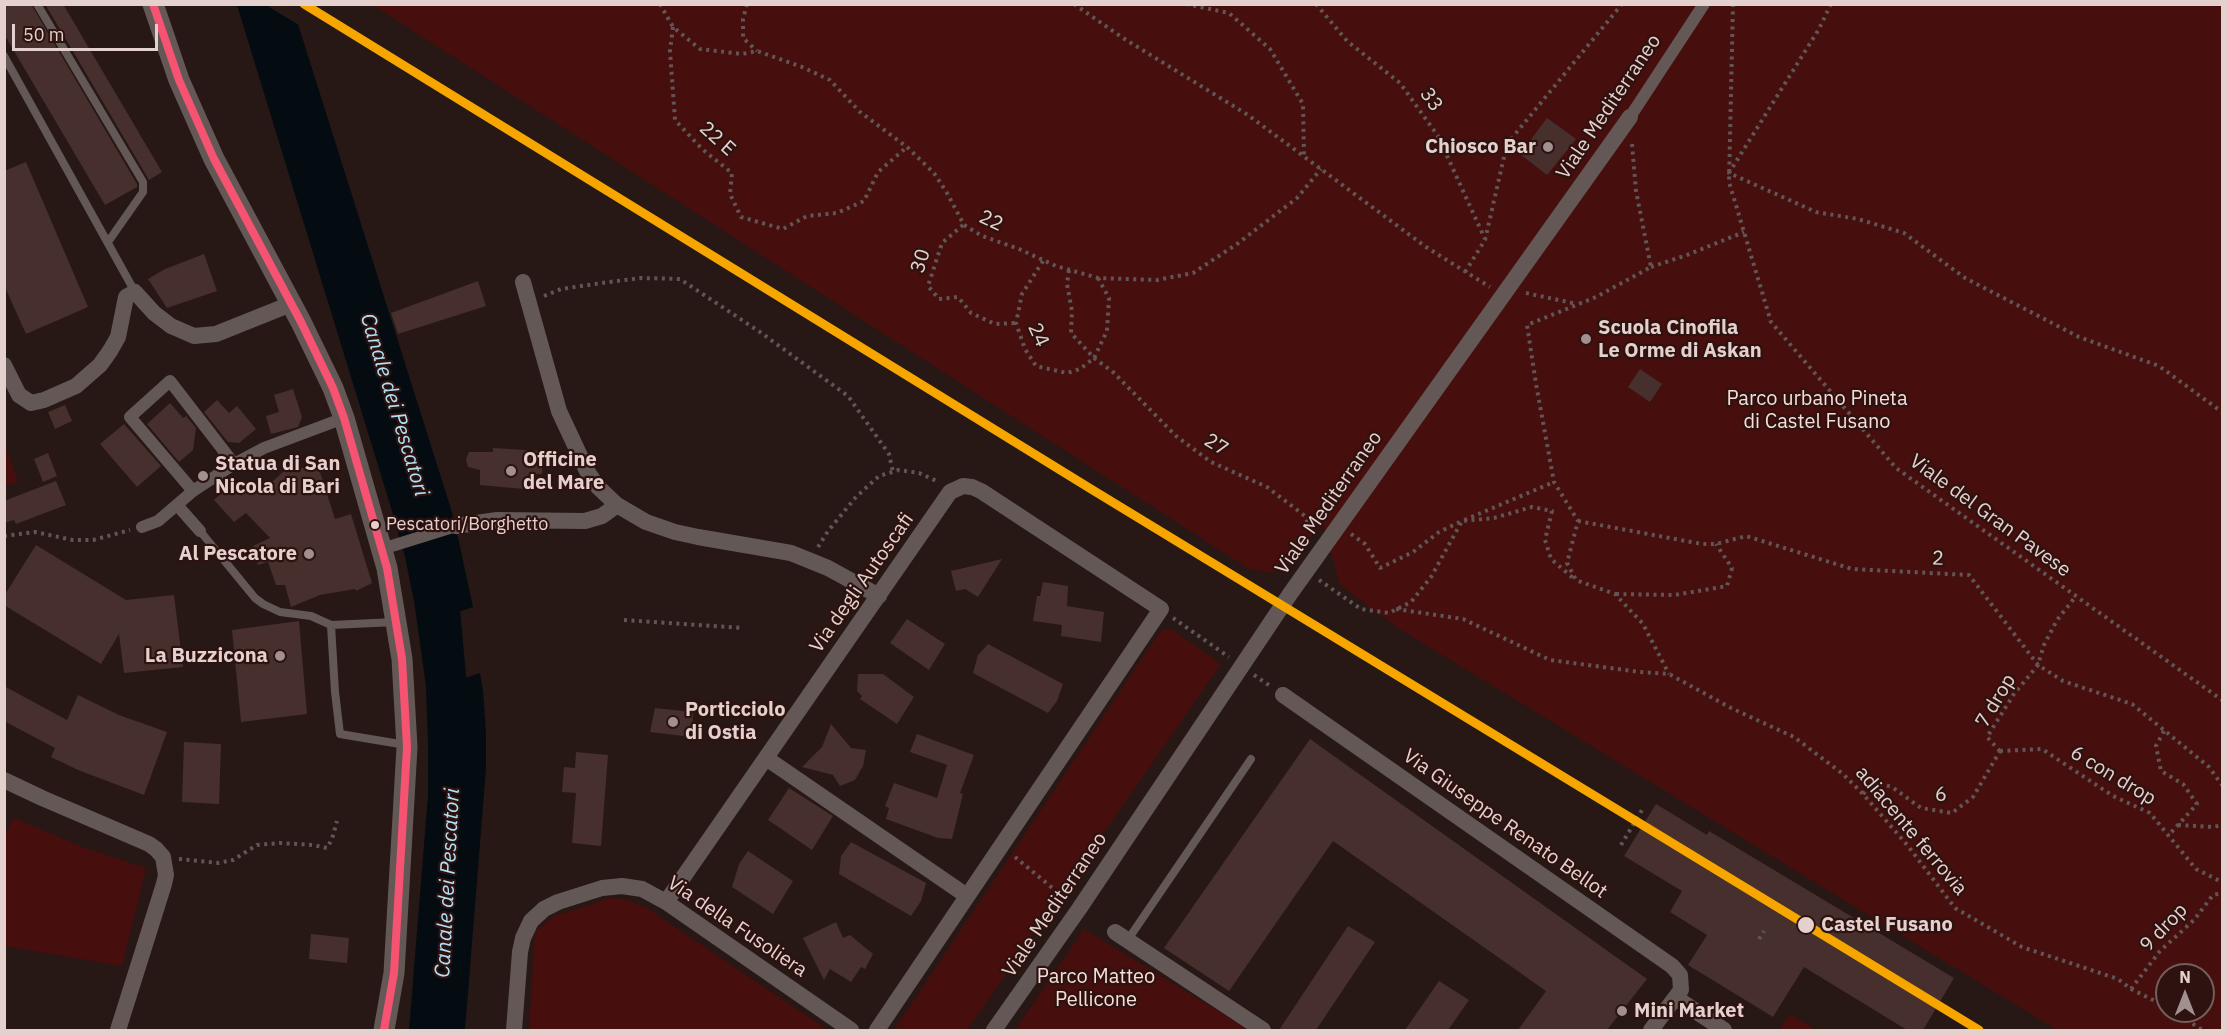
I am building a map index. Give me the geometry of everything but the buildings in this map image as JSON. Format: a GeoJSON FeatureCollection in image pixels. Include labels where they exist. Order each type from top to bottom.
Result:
{"type":"FeatureCollection","features":[{"type":"Feature","properties":{"kind":"street"},"geometry":{"type":"LineString","coordinates":[[153,4],[179,80],[200,128],[320,358],[344,418],[382,549],[397,622],[405,690],[406,745],[394,973],[384,1030]]}},
{"type":"Feature","properties":{"kind":"street","name":"Viale Mediterraneo"},"geometry":{"type":"LineString","coordinates":[[994,1030],[1079,909],[1290,594],[1629,117],[1704,4]]}},
{"type":"Feature","properties":{"kind":"street"},"geometry":{"type":"LineString","coordinates":[[523,282],[559,411],[587,471],[598,487],[617,505],[637,517],[666,529],[698,537],[782,550],[817,563],[879,596]]}},
{"type":"Feature","properties":{"kind":"street"},"geometry":{"type":"LineString","coordinates":[[4,365],[19,395],[31,403],[76,386],[100,365],[118,338],[126,297],[135,292],[154,313],[171,326],[194,336],[216,334],[291,303]]}},
{"type":"Feature","properties":{"kind":"street"},"geometry":{"type":"LineString","coordinates":[[193,491],[130,417],[171,381],[234,464]]}},
{"type":"Feature","properties":{"kind":"street"},"geometry":{"type":"LineString","coordinates":[[142,527],[158,521],[193,491],[234,464],[264,448],[344,418]]}},
{"type":"Feature","properties":{"kind":"street"},"geometry":{"type":"LineString","coordinates":[[878,1030],[1161,609],[977,489],[963,486],[953,490]]}},
{"type":"Feature","properties":{"kind":"street","name":"Via degli Autoscafi"},"geometry":{"type":"LineString","coordinates":[[666,902],[953,490]]}},
{"type":"Feature","properties":{"kind":"street"},"geometry":{"type":"LineString","coordinates":[[177,505],[200,531]]}},
{"type":"Feature","properties":{"kind":"street"},"geometry":{"type":"LineString","coordinates":[[382,549],[456,526],[497,520],[585,521],[602,516],[617,505]]}},
{"type":"Feature","properties":{"kind":"street","name":"Via Giuseppe Renato Bellot"},"geometry":{"type":"LineString","coordinates":[[1283,695],[1672,966],[1681,980],[1681,990],[1676,998]]}},
{"type":"Feature","properties":{"kind":"street"},"geometry":{"type":"LineString","coordinates":[[766,758],[967,896]]}},
{"type":"Feature","properties":{"kind":"street"},"geometry":{"type":"LineString","coordinates":[[4,780],[149,844],[163,858],[166,875],[164,884],[118,1030]]}},
{"type":"Feature","properties":{"kind":"street","name":"Via della Fusoliera"},"geometry":{"type":"LineString","coordinates":[[514,1030],[521,945],[528,926],[539,912],[564,900],[614,886],[629,886],[666,902],[851,1030]]}},
{"type":"Feature","properties":{"kind":"street"},"geometry":{"type":"LineString","coordinates":[[1121,936],[1263,1030]]}},
{"type":"Feature","properties":{"kind":"street"},"geometry":{"type":"LineString","coordinates":[[1651,1030],[1676,998],[1724,1030]]}},
{"type":"Feature","properties":{"kind":"lane"},"geometry":{"type":"LineString","coordinates":[[37,4],[143,182],[143,192],[108,242]]}},
{"type":"Feature","properties":{"kind":"lane"},"geometry":{"type":"LineString","coordinates":[[4,56],[135,292]]}},
{"type":"Feature","properties":{"kind":"lane"},"geometry":{"type":"LineString","coordinates":[[200,531],[255,598],[280,612],[311,616],[331,625],[397,622]]}},
{"type":"Feature","properties":{"kind":"lane"},"geometry":{"type":"LineString","coordinates":[[331,625],[340,734],[406,745]]}},
{"type":"Feature","properties":{"kind":"lane"},"geometry":{"type":"LineString","coordinates":[[1121,936],[1251,759]]}},
{"type":"Feature","properties":{"kind":"path","name":"22"},"geometry":{"type":"LineString","coordinates":[[660,4],[673,27],[700,49],[742,54],[757,51],[830,80],[860,112],[907,147],[933,173],[964,225],[982,236],[1044,261],[1098,278],[1157,280],[1193,273],[1238,244],[1296,198],[1322,170]]}},
{"type":"Feature","properties":{"kind":"path"},"geometry":{"type":"LineString","coordinates":[[747,4],[743,19],[743,38],[757,51]]}},
{"type":"Feature","properties":{"kind":"path"},"geometry":{"type":"LineString","coordinates":[[1074,4],[1248,115],[1426,247],[1466,272],[1505,291],[1579,304]]}},
{"type":"Feature","properties":{"kind":"path"},"geometry":{"type":"LineString","coordinates":[[1186,4],[1229,13],[1270,49],[1303,104],[1304,156]]}},
{"type":"Feature","properties":{"kind":"path","name":"33"},"geometry":{"type":"LineString","coordinates":[[1317,4],[1347,40],[1400,83],[1438,136],[1485,240]]}},
{"type":"Feature","properties":{"kind":"path"},"geometry":{"type":"LineString","coordinates":[[1466,272],[1485,240],[1507,144],[1622,4]]}},
{"type":"Feature","properties":{"kind":"path","name":"Viale del Gran Pavese"},"geometry":{"type":"LineString","coordinates":[[1733,4],[1729,182],[1771,322],[1896,468],[2222,699]]}},
{"type":"Feature","properties":{"kind":"path"},"geometry":{"type":"LineString","coordinates":[[1831,4],[1819,29],[1729,173],[1816,212],[1858,219],[1904,233],[1965,278],[2079,338],[2158,366],[2223,412]]}},
{"type":"Feature","properties":{"kind":"path","name":"22 E"},"geometry":{"type":"LineString","coordinates":[[673,27],[670,51],[675,120],[702,149],[732,173],[729,194],[741,217],[783,229],[807,216],[837,213],[864,201],[878,172],[907,147]]}},
{"type":"Feature","properties":{"kind":"path"},"geometry":{"type":"LineString","coordinates":[[1629,117],[1636,191],[1651,267]]}},
{"type":"Feature","properties":{"kind":"path","name":"30"},"geometry":{"type":"LineString","coordinates":[[964,225],[942,243],[928,286],[939,299],[958,297],[971,313],[995,324],[1016,323]]}},
{"type":"Feature","properties":{"kind":"path"},"geometry":{"type":"LineString","coordinates":[[1576,580],[1567,563],[1578,521],[1554,482],[1527,326],[1596,297],[1651,267],[1744,232]]}},
{"type":"Feature","properties":{"kind":"path","name":"24"},"geometry":{"type":"LineString","coordinates":[[1044,261],[1022,294],[1016,323],[1025,349],[1036,366],[1067,373],[1080,369],[1094,358]]}},
{"type":"Feature","properties":{"kind":"path","name":"27"},"geometry":{"type":"LineString","coordinates":[[1069,270],[1067,284],[1072,311],[1071,333],[1176,436],[1211,462],[1267,487],[1305,516],[1321,551]]}},
{"type":"Feature","properties":{"kind":"path"},"geometry":{"type":"LineString","coordinates":[[530,309],[543,297],[561,289],[641,278],[680,279],[760,332],[848,396],[888,454],[893,472]]}},
{"type":"Feature","properties":{"kind":"path"},"geometry":{"type":"LineString","coordinates":[[1094,358],[1107,331],[1109,298],[1098,278]]}},
{"type":"Feature","properties":{"kind":"path"},"geometry":{"type":"LineString","coordinates":[[817,563],[816,552],[828,531],[856,497],[879,476],[899,470],[919,473],[953,490]]}},
{"type":"Feature","properties":{"kind":"path"},"geometry":{"type":"LineString","coordinates":[[1338,525],[1365,544],[1380,568],[1413,552],[1439,532],[1554,482]]}},
{"type":"Feature","properties":{"kind":"path"},"geometry":{"type":"LineString","coordinates":[[1462,521],[1494,518],[1532,507],[1552,511],[1545,540],[1551,559],[1576,580],[1616,594],[1675,595],[1727,586],[1732,568],[1716,544]]}},
{"type":"Feature","properties":{"kind":"path"},"geometry":{"type":"LineString","coordinates":[[1396,609],[1411,602],[1431,577],[1462,521]]}},
{"type":"Feature","properties":{"kind":"path","name":"2"},"geometry":{"type":"LineString","coordinates":[[1578,521],[1702,544],[1716,544],[1746,536],[1852,569],[1969,575],[2038,665],[2063,681],[2132,704],[2209,767],[2223,785]]}},
{"type":"Feature","properties":{"kind":"path"},"geometry":{"type":"LineString","coordinates":[[4,536],[35,532],[73,540],[93,540],[142,527]]}},
{"type":"Feature","properties":{"kind":"path","name":"adiacente ferrovia"},"geometry":{"type":"LineString","coordinates":[[1306,571],[1361,609],[1389,613],[1396,609],[1462,619],[1550,660],[1669,674],[1731,708],[1794,737],[1843,774],[1863,794],[1908,846],[1955,908],[2022,947],[2118,979],[2131,989],[2155,1001]]}},
{"type":"Feature","properties":{"kind":"path"},"geometry":{"type":"LineString","coordinates":[[1616,594],[1643,624],[1669,674]]}},
{"type":"Feature","properties":{"kind":"path"},"geometry":{"type":"LineString","coordinates":[[2038,665],[2044,645],[2057,620],[2076,596]]}},
{"type":"Feature","properties":{"kind":"path"},"geometry":{"type":"LineString","coordinates":[[624,620],[742,628]]}},
{"type":"Feature","properties":{"kind":"path"},"geometry":{"type":"LineString","coordinates":[[1183,625],[1220,651]]}},
{"type":"Feature","properties":{"kind":"path","name":"7 drop"},"geometry":{"type":"LineString","coordinates":[[2000,751],[1987,737],[2014,694],[2038,665]]}},
{"type":"Feature","properties":{"kind":"path"},"geometry":{"type":"LineString","coordinates":[[2164,731],[2156,746],[2161,771],[2182,784],[2197,804],[2168,836]]}},
{"type":"Feature","properties":{"kind":"path","name":"6 con drop"},"geometry":{"type":"LineString","coordinates":[[2000,751],[2042,749],[2113,796],[2150,813],[2196,869],[2223,882]]}},
{"type":"Feature","properties":{"kind":"path","name":"6"},"geometry":{"type":"LineString","coordinates":[[1863,794],[1874,782],[1892,787],[1921,808],[1952,813],[1973,797],[2000,751]]}},
{"type":"Feature","properties":{"kind":"path"},"geometry":{"type":"LineString","coordinates":[[1621,845],[1642,810]]}},
{"type":"Feature","properties":{"kind":"path"},"geometry":{"type":"LineString","coordinates":[[163,858],[218,863],[233,860],[257,845],[280,843],[327,848],[337,821]]}},
{"type":"Feature","properties":{"kind":"path"},"geometry":{"type":"LineString","coordinates":[[2178,825],[2214,827],[2223,825]]}},
{"type":"Feature","properties":{"kind":"path"},"geometry":{"type":"LineString","coordinates":[[1001,846],[1079,909]]}},
{"type":"Feature","properties":{"kind":"path","name":"9 drop"},"geometry":{"type":"LineString","coordinates":[[2131,989],[2160,951],[2194,920],[2214,895],[2223,893]]}},
{"type":"Feature","properties":{"kind":"path"},"geometry":{"type":"LineString","coordinates":[[1759,939],[1764,931]]}},
{"type":"Feature","properties":{"kind":"green space","name":"Parco urbano Pineta di Castel Fusano"},"geometry":{"type":"Polygon","coordinates":[[[373,5],[2222,5],[2222,1030],[2057,1030],[1398,628],[1340,585],[1323,525],[1272,573],[1249,569],[373,5]]]}},
{"type":"Feature","properties":{"kind":"green space"},"geometry":{"type":"Polygon","coordinates":[[[5,445],[18,481],[5,486],[4,485],[5,445]]]}},
{"type":"Feature","properties":{"kind":"green space"},"geometry":{"type":"Polygon","coordinates":[[[1161,630],[1173,630],[1221,664],[967,1030],[894,1030],[1161,630]]]}},
{"type":"Feature","properties":{"kind":"green space"},"geometry":{"type":"Polygon","coordinates":[[[14,818],[85,848],[146,868],[122,966],[5,946],[5,834],[14,818]]]}},
{"type":"Feature","properties":{"kind":"green space"},"geometry":{"type":"Polygon","coordinates":[[[608,898],[624,899],[647,908],[828,1030],[529,1030],[535,932],[554,916],[608,898]]]}},
{"type":"Feature","properties":{"kind":"green space","name":"Parco Matteo Pellicone"},"geometry":{"type":"Polygon","coordinates":[[[1084,929],[1249,1030],[1015,1030],[1084,929]]]}},
{"type":"Feature","properties":{"kind":"green space"},"geometry":{"type":"Polygon","coordinates":[[[1790,1014],[1817,1030],[1779,1030],[1790,1014]]]}},
{"type":"Feature","properties":{"kind":"water"},"geometry":{"type":"Polygon","coordinates":[[[237,5],[292,5],[451,509],[459,542],[473,607],[451,615],[456,681],[480,673],[486,732],[486,769],[465,1030],[409,1030],[428,795],[426,686],[414,601],[392,511],[237,5]]]}},
{"type":"Feature","properties":{"kind":"pier"},"geometry":{"type":"Polygon","coordinates":[[[266,4],[295,4],[302,27],[266,5],[266,4]]]}},
{"type":"Feature","properties":{"kind":"waterway","name":"Canale dei Pescatori"},"geometry":{"type":"LineString","coordinates":[[445,589],[450,615],[456,681],[456,710]]}},
{"type":"Feature","properties":{"kind":"transit line"},"geometry":{"type":"LineString","coordinates":[[153,4],[179,80],[214,159],[301,322],[333,388],[344,418],[387,568],[402,659],[407,747],[394,973],[384,1030]]}},
{"type":"Feature","properties":{"kind":"transit line"},"geometry":{"type":"LineString","coordinates":[[304,4],[1091,489],[1979,1030]]}},
{"type":"Feature","properties":{"kind":"place","name":"Chiosco Bar"},"geometry":{"type":"Point","coordinates":[1548,147]}},
{"type":"Feature","properties":{"kind":"place","name":"Scuola Cinofila Le Orme di Askan"},"geometry":{"type":"Point","coordinates":[1586,339]}},
{"type":"Feature","properties":{"kind":"place","name":"Officine del Mare"},"geometry":{"type":"Point","coordinates":[511,471]}},
{"type":"Feature","properties":{"kind":"place","name":"Statua di San Nicola di Bari"},"geometry":{"type":"Point","coordinates":[203,476]}},
{"type":"Feature","properties":{"kind":"place","name":"Pescatori/Borghetto"},"geometry":{"type":"Point","coordinates":[375,525]}},
{"type":"Feature","properties":{"kind":"place","name":"Al Pescatore"},"geometry":{"type":"Point","coordinates":[309,554]}},
{"type":"Feature","properties":{"kind":"place","name":"La Buzzicona"},"geometry":{"type":"Point","coordinates":[280,656]}},
{"type":"Feature","properties":{"kind":"place","name":"Porticciolo di Ostia"},"geometry":{"type":"Point","coordinates":[673,722]}},
{"type":"Feature","properties":{"kind":"place","name":"Castel Fusano"},"geometry":{"type":"Point","coordinates":[1806,925]}},
{"type":"Feature","properties":{"kind":"place","name":"Mini Market"},"geometry":{"type":"Point","coordinates":[1622,1011]}}]}
